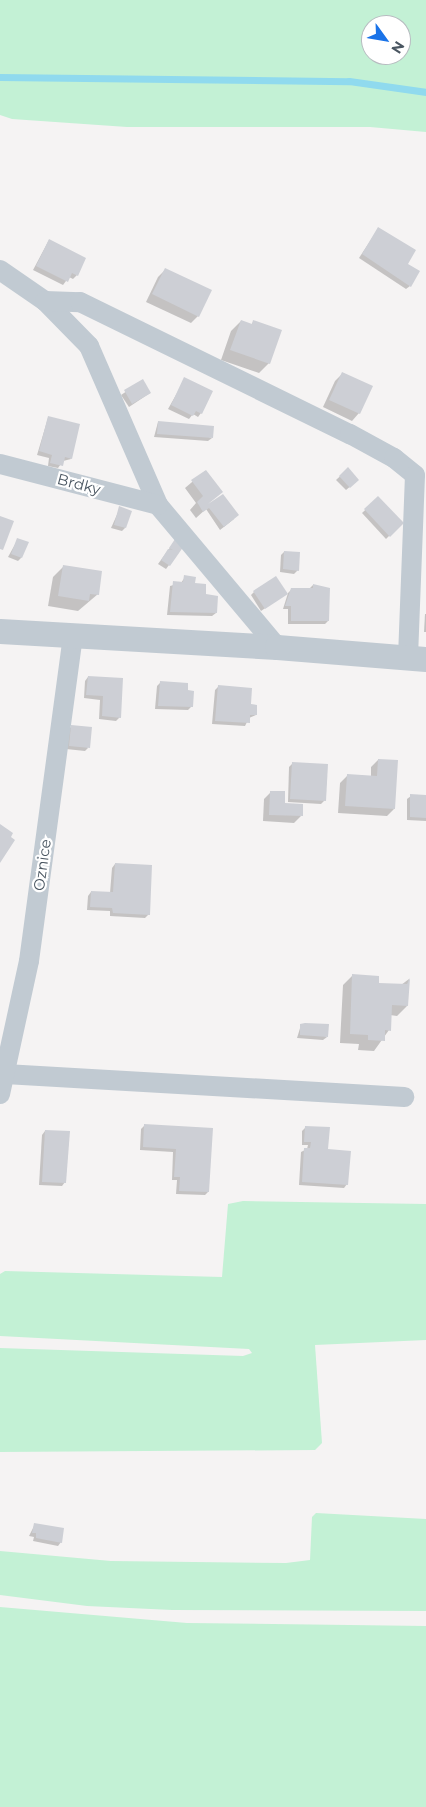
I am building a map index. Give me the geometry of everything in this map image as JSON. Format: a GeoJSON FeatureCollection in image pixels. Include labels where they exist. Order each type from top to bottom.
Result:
{"type":"FeatureCollection","features":[{"type":"Feature","properties":{"kind":"street"},"geometry":{"type":"LineString","coordinates":[[0,270],[46,301],[89,346],[158,505],[277,647]]}},
{"type":"Feature","properties":{"kind":"street"},"geometry":{"type":"LineString","coordinates":[[0,631],[277,647],[417,658],[415,475],[394,458],[350,434],[80,302],[46,301]]}},
{"type":"Feature","properties":{"kind":"street","name":"Brdky"},"geometry":{"type":"LineString","coordinates":[[0,464],[158,505]]}},
{"type":"Feature","properties":{"kind":"street","name":"Oznice"},"geometry":{"type":"LineString","coordinates":[[0,1094],[29,961],[73,634]]}},
{"type":"Feature","properties":{"kind":"street"},"geometry":{"type":"LineString","coordinates":[[5,1074],[404,1097]]}},
{"type":"Feature","properties":{"kind":"green space"},"geometry":{"type":"Polygon","coordinates":[[[0,0],[426,0],[426,132],[370,127],[127,127],[12,119],[0,115],[0,0]]]}},
{"type":"Feature","properties":{"kind":"green space"},"geometry":{"type":"Polygon","coordinates":[[[243,1201],[426,1204],[426,1340],[315,1345],[322,1443],[315,1450],[0,1452],[0,1348],[243,1356],[252,1353],[249,1349],[0,1336],[0,1274],[5,1271],[222,1277],[228,1204],[243,1201]]]}},
{"type":"Feature","properties":{"kind":"green space"},"geometry":{"type":"Polygon","coordinates":[[[316,1513],[426,1519],[426,1611],[172,1610],[87,1606],[0,1595],[0,1551],[111,1561],[286,1563],[310,1560],[312,1517],[316,1513]]]}},
{"type":"Feature","properties":{"kind":"green space"},"geometry":{"type":"Polygon","coordinates":[[[0,1607],[187,1623],[426,1626],[426,1807],[0,1807],[0,1607]]]}},
{"type":"Feature","properties":{"kind":"building"},"geometry":{"type":"Polygon","coordinates":[[[378,227],[416,250],[408,264],[420,271],[411,287],[362,254],[378,227]]]}},
{"type":"Feature","properties":{"kind":"building"},"geometry":{"type":"Polygon","coordinates":[[[49,239],[86,258],[78,276],[72,273],[68,282],[36,266],[49,239]]]}},
{"type":"Feature","properties":{"kind":"building"},"geometry":{"type":"Polygon","coordinates":[[[165,268],[212,290],[199,317],[152,294],[165,268]]]}},
{"type":"Feature","properties":{"kind":"building"},"geometry":{"type":"Polygon","coordinates":[[[241,320],[252,324],[253,320],[282,330],[270,364],[230,350],[241,320]]]}},
{"type":"Feature","properties":{"kind":"building"},"geometry":{"type":"Polygon","coordinates":[[[342,372],[373,386],[360,414],[329,400],[342,372]]]}},
{"type":"Feature","properties":{"kind":"building"},"geometry":{"type":"Polygon","coordinates":[[[184,377],[213,391],[202,414],[196,411],[193,416],[171,405],[184,377]]]}},
{"type":"Feature","properties":{"kind":"building"},"geometry":{"type":"Polygon","coordinates":[[[143,379],[151,393],[132,404],[124,390],[143,379]]]}},
{"type":"Feature","properties":{"kind":"building"},"geometry":{"type":"Polygon","coordinates":[[[48,416],[80,424],[72,459],[65,457],[63,466],[50,463],[52,455],[39,451],[48,416]]]}},
{"type":"Feature","properties":{"kind":"building"},"geometry":{"type":"Polygon","coordinates":[[[158,421],[214,426],[213,438],[157,434],[158,421]]]}},
{"type":"Feature","properties":{"kind":"building"},"geometry":{"type":"Polygon","coordinates":[[[348,467],[359,480],[350,488],[339,476],[348,467]]]}},
{"type":"Feature","properties":{"kind":"building"},"geometry":{"type":"Polygon","coordinates":[[[206,470],[223,492],[208,504],[223,494],[239,515],[224,527],[209,508],[203,512],[197,502],[203,496],[191,480],[206,470]]]}},
{"type":"Feature","properties":{"kind":"building"},"geometry":{"type":"Polygon","coordinates":[[[378,496],[404,523],[390,537],[364,509],[378,496]]]}},
{"type":"Feature","properties":{"kind":"building"},"geometry":{"type":"Polygon","coordinates":[[[119,506],[132,511],[126,528],[114,525],[119,506]]]}},
{"type":"Feature","properties":{"kind":"building"},"geometry":{"type":"Polygon","coordinates":[[[0,516],[14,521],[3,550],[0,549],[0,516]]]}},
{"type":"Feature","properties":{"kind":"building"},"geometry":{"type":"Polygon","coordinates":[[[177,536],[186,543],[170,566],[161,560],[168,549],[173,550],[169,548],[177,536]]]}},
{"type":"Feature","properties":{"kind":"building"},"geometry":{"type":"Polygon","coordinates":[[[17,538],[29,542],[22,558],[11,554],[17,538]]]}},
{"type":"Feature","properties":{"kind":"building"},"geometry":{"type":"Polygon","coordinates":[[[284,551],[300,552],[299,571],[283,569],[284,551]]]}},
{"type":"Feature","properties":{"kind":"building"},"geometry":{"type":"Polygon","coordinates":[[[63,565],[102,571],[99,595],[90,594],[89,601],[58,596],[63,565]]]}},
{"type":"Feature","properties":{"kind":"building"},"geometry":{"type":"Polygon","coordinates":[[[184,575],[196,577],[195,583],[206,584],[206,594],[218,596],[217,613],[170,612],[173,581],[183,582],[184,575]]]}},
{"type":"Feature","properties":{"kind":"building"},"geometry":{"type":"Polygon","coordinates":[[[276,576],[288,594],[265,609],[253,591],[276,576]]]}},
{"type":"Feature","properties":{"kind":"building"},"geometry":{"type":"Polygon","coordinates":[[[313,584],[330,588],[329,621],[291,621],[291,606],[285,606],[291,588],[313,588],[313,584]]]}},
{"type":"Feature","properties":{"kind":"building"},"geometry":{"type":"Polygon","coordinates":[[[88,676],[123,678],[121,718],[102,716],[103,696],[86,695],[88,676]]]}},
{"type":"Feature","properties":{"kind":"building"},"geometry":{"type":"Polygon","coordinates":[[[160,681],[188,683],[188,690],[194,691],[193,707],[158,706],[160,681]]]}},
{"type":"Feature","properties":{"kind":"building"},"geometry":{"type":"Polygon","coordinates":[[[218,685],[252,688],[251,704],[257,705],[257,715],[250,715],[250,723],[215,721],[218,685]]]}},
{"type":"Feature","properties":{"kind":"building"},"geometry":{"type":"Polygon","coordinates":[[[71,725],[92,727],[90,748],[69,746],[71,725]]]}},
{"type":"Feature","properties":{"kind":"building"},"geometry":{"type":"Polygon","coordinates":[[[378,759],[398,760],[395,809],[345,806],[347,774],[377,776],[378,759]]]}},
{"type":"Feature","properties":{"kind":"building"},"geometry":{"type":"Polygon","coordinates":[[[292,762],[328,764],[326,801],[290,799],[292,762]]]}},
{"type":"Feature","properties":{"kind":"building"},"geometry":{"type":"Polygon","coordinates":[[[270,791],[285,791],[285,803],[303,804],[303,816],[269,815],[270,791]]]}},
{"type":"Feature","properties":{"kind":"building"},"geometry":{"type":"Polygon","coordinates":[[[410,794],[426,795],[426,818],[410,817],[410,794]]]}},
{"type":"Feature","properties":{"kind":"building"},"geometry":{"type":"Polygon","coordinates":[[[0,824],[13,833],[11,837],[15,840],[0,863],[0,824]]]}},
{"type":"Feature","properties":{"kind":"building"},"geometry":{"type":"Polygon","coordinates":[[[115,863],[152,865],[150,915],[113,913],[112,908],[90,907],[91,891],[113,892],[115,863]]]}},
{"type":"Feature","properties":{"kind":"building"},"geometry":{"type":"Polygon","coordinates":[[[352,974],[379,976],[379,983],[407,984],[410,978],[408,1006],[392,1005],[391,1031],[385,1030],[385,1041],[368,1040],[368,1035],[350,1034],[352,974]]]}},
{"type":"Feature","properties":{"kind":"building"},"geometry":{"type":"Polygon","coordinates":[[[300,1024],[329,1024],[328,1037],[300,1035],[300,1024]]]}},
{"type":"Feature","properties":{"kind":"building"},"geometry":{"type":"Polygon","coordinates":[[[144,1124],[213,1128],[209,1192],[179,1191],[180,1177],[174,1177],[176,1149],[143,1147],[144,1124]]]}},
{"type":"Feature","properties":{"kind":"building"},"geometry":{"type":"Polygon","coordinates":[[[305,1126],[330,1127],[328,1149],[351,1151],[348,1185],[302,1182],[304,1148],[310,1148],[311,1142],[304,1142],[305,1126]]]}},
{"type":"Feature","properties":{"kind":"building"},"geometry":{"type":"Polygon","coordinates":[[[45,1130],[70,1131],[66,1183],[42,1182],[45,1130]]]}},
{"type":"Feature","properties":{"kind":"building"},"geometry":{"type":"Polygon","coordinates":[[[34,1523],[64,1528],[62,1543],[36,1538],[36,1533],[32,1533],[34,1523]]]}},
{"type":"Feature","properties":{"kind":"waterway"},"geometry":{"type":"LineString","coordinates":[[0,77],[349,81],[426,92]]}}]}
